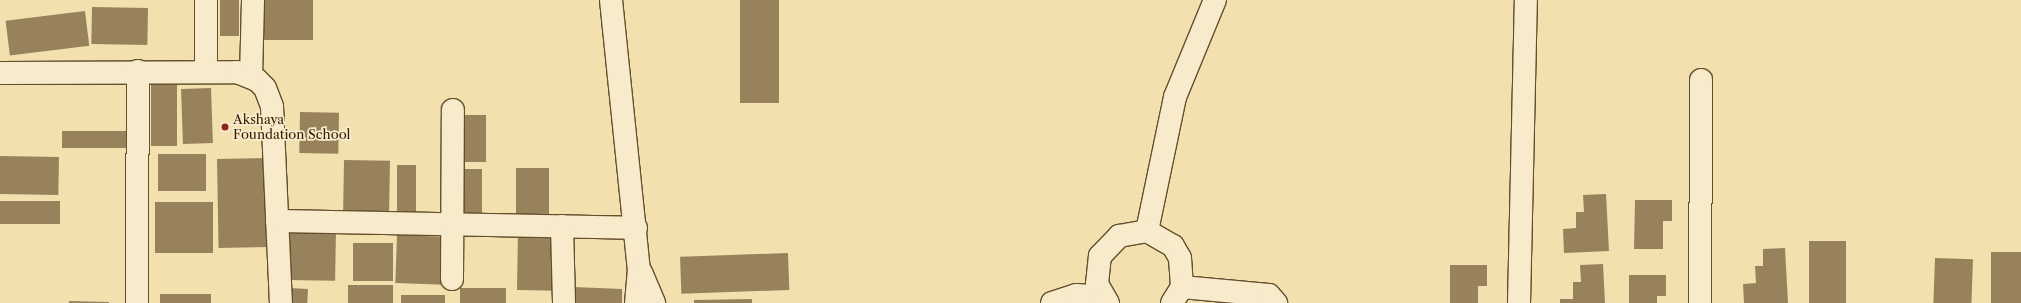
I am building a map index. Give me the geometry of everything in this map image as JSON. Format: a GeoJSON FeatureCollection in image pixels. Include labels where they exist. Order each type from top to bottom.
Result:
{"type":"FeatureCollection","features":[{"type":"Feature","properties":{"kind":"street"},"geometry":{"type":"LineString","coordinates":[[206,0],[206,72]]}},
{"type":"Feature","properties":{"kind":"street"},"geometry":{"type":"LineString","coordinates":[[251,77],[253,0]]}},
{"type":"Feature","properties":{"kind":"street"},"geometry":{"type":"LineString","coordinates":[[611,0],[636,228],[639,269],[636,303]]}},
{"type":"Feature","properties":{"kind":"street"},"geometry":{"type":"LineString","coordinates":[[1147,231],[1175,97],[1215,0]]}},
{"type":"Feature","properties":{"kind":"street"},"geometry":{"type":"LineString","coordinates":[[1519,303],[1526,0]]}},
{"type":"Feature","properties":{"kind":"street"},"geometry":{"type":"LineString","coordinates":[[136,303],[138,71]]}},
{"type":"Feature","properties":{"kind":"street"},"geometry":{"type":"LineString","coordinates":[[0,73],[138,71],[237,72],[251,77],[266,88],[272,106],[281,303]]}},
{"type":"Feature","properties":{"kind":"street"},"geometry":{"type":"LineString","coordinates":[[1700,303],[1702,80]]}},
{"type":"Feature","properties":{"kind":"street"},"geometry":{"type":"LineString","coordinates":[[452,279],[451,223],[453,110]]}},
{"type":"Feature","properties":{"kind":"street"},"geometry":{"type":"LineString","coordinates":[[277,221],[451,223],[636,228]]}},
{"type":"Feature","properties":{"kind":"street"},"geometry":{"type":"LineString","coordinates":[[562,226],[564,303]]}},
{"type":"Feature","properties":{"kind":"street"},"geometry":{"type":"LineString","coordinates":[[1052,303],[1076,295],[1105,300],[1096,270],[1108,244],[1119,236],[1147,231],[1173,246],[1180,258],[1177,295],[1269,295],[1276,303]]}},
{"type":"Feature","properties":{"kind":"street"},"geometry":{"type":"LineString","coordinates":[[639,269],[654,303]]}},
{"type":"Feature","properties":{"kind":"building"},"geometry":{"type":"Polygon","coordinates":[[[220,0],[239,0],[239,36],[220,36],[220,0]]]}},
{"type":"Feature","properties":{"kind":"building"},"geometry":{"type":"Polygon","coordinates":[[[259,0],[313,0],[313,40],[259,40],[259,0]]]}},
{"type":"Feature","properties":{"kind":"building"},"geometry":{"type":"Polygon","coordinates":[[[740,0],[779,0],[779,103],[740,103],[740,0]]]}},
{"type":"Feature","properties":{"kind":"building"},"geometry":{"type":"Polygon","coordinates":[[[92,7],[148,8],[147,45],[91,44],[92,7]]]}},
{"type":"Feature","properties":{"kind":"building"},"geometry":{"type":"Polygon","coordinates":[[[85,11],[89,46],[10,55],[6,21],[85,11]]]}},
{"type":"Feature","properties":{"kind":"building"},"geometry":{"type":"Polygon","coordinates":[[[151,73],[177,73],[177,146],[151,146],[151,73]]]}},
{"type":"Feature","properties":{"kind":"building"},"geometry":{"type":"Polygon","coordinates":[[[211,88],[213,143],[183,144],[181,89],[211,88]]]}},
{"type":"Feature","properties":{"kind":"building"},"geometry":{"type":"Polygon","coordinates":[[[300,112],[339,113],[338,154],[299,153],[300,112]]]}},
{"type":"Feature","properties":{"kind":"building"},"geometry":{"type":"Polygon","coordinates":[[[457,115],[486,115],[486,162],[457,162],[457,115]]]}},
{"type":"Feature","properties":{"kind":"building"},"geometry":{"type":"Polygon","coordinates":[[[62,131],[136,131],[136,148],[62,148],[62,131]]]}},
{"type":"Feature","properties":{"kind":"building"},"geometry":{"type":"Polygon","coordinates":[[[158,154],[206,154],[206,191],[158,191],[158,154]]]}},
{"type":"Feature","properties":{"kind":"building"},"geometry":{"type":"Polygon","coordinates":[[[0,156],[59,157],[58,195],[0,194],[0,156]]]}},
{"type":"Feature","properties":{"kind":"building"},"geometry":{"type":"Polygon","coordinates":[[[268,158],[270,247],[219,248],[217,159],[268,158]]]}},
{"type":"Feature","properties":{"kind":"building"},"geometry":{"type":"Polygon","coordinates":[[[344,160],[390,161],[389,218],[343,217],[344,160]]]}},
{"type":"Feature","properties":{"kind":"building"},"geometry":{"type":"Polygon","coordinates":[[[397,165],[416,165],[416,216],[397,216],[397,165]]]}},
{"type":"Feature","properties":{"kind":"building"},"geometry":{"type":"Polygon","coordinates":[[[516,168],[549,168],[549,215],[516,215],[516,168]]]}},
{"type":"Feature","properties":{"kind":"building"},"geometry":{"type":"Polygon","coordinates":[[[455,169],[482,169],[482,213],[455,213],[455,169]]]}},
{"type":"Feature","properties":{"kind":"building"},"geometry":{"type":"Polygon","coordinates":[[[1606,194],[1609,251],[1564,253],[1563,229],[1576,228],[1576,212],[1584,212],[1583,195],[1606,194]]]}},
{"type":"Feature","properties":{"kind":"building"},"geometry":{"type":"Polygon","coordinates":[[[1635,200],[1672,200],[1672,221],[1663,221],[1663,249],[1634,249],[1635,200]]]}},
{"type":"Feature","properties":{"kind":"building"},"geometry":{"type":"Polygon","coordinates":[[[0,201],[60,201],[60,224],[0,224],[0,201]]]}},
{"type":"Feature","properties":{"kind":"building"},"geometry":{"type":"Polygon","coordinates":[[[155,202],[213,202],[213,253],[155,253],[155,202]]]}},
{"type":"Feature","properties":{"kind":"building"},"geometry":{"type":"Polygon","coordinates":[[[288,229],[336,230],[335,281],[287,280],[288,229]]]}},
{"type":"Feature","properties":{"kind":"building"},"geometry":{"type":"Polygon","coordinates":[[[518,232],[558,233],[557,291],[517,290],[518,232]]]}},
{"type":"Feature","properties":{"kind":"building"},"geometry":{"type":"Polygon","coordinates":[[[397,235],[446,237],[444,285],[395,283],[397,235]]]}},
{"type":"Feature","properties":{"kind":"building"},"geometry":{"type":"Polygon","coordinates":[[[1809,241],[1846,241],[1846,303],[1809,303],[1809,241]]]}},
{"type":"Feature","properties":{"kind":"building"},"geometry":{"type":"Polygon","coordinates":[[[353,243],[393,243],[393,281],[353,281],[353,243]]]}},
{"type":"Feature","properties":{"kind":"building"},"geometry":{"type":"Polygon","coordinates":[[[1785,248],[1788,303],[1744,303],[1743,284],[1756,283],[1755,266],[1763,266],[1763,249],[1785,248]]]}},
{"type":"Feature","properties":{"kind":"building"},"geometry":{"type":"Polygon","coordinates":[[[1991,252],[2021,252],[2021,303],[1991,303],[1991,252]]]}},
{"type":"Feature","properties":{"kind":"building"},"geometry":{"type":"Polygon","coordinates":[[[788,253],[789,290],[681,294],[680,257],[788,253]]]}},
{"type":"Feature","properties":{"kind":"building"},"geometry":{"type":"Polygon","coordinates":[[[1935,258],[1973,259],[1971,303],[1933,303],[1935,258]]]}},
{"type":"Feature","properties":{"kind":"building"},"geometry":{"type":"Polygon","coordinates":[[[1603,264],[1605,303],[1560,303],[1560,299],[1573,299],[1573,282],[1581,282],[1580,265],[1603,264]]]}},
{"type":"Feature","properties":{"kind":"building"},"geometry":{"type":"Polygon","coordinates":[[[1450,265],[1487,265],[1487,286],[1478,286],[1478,303],[1450,303],[1450,265]]]}},
{"type":"Feature","properties":{"kind":"building"},"geometry":{"type":"Polygon","coordinates":[[[1629,275],[1666,275],[1666,296],[1657,296],[1657,303],[1629,303],[1629,275]]]}},
{"type":"Feature","properties":{"kind":"building"},"geometry":{"type":"Polygon","coordinates":[[[348,285],[393,285],[393,303],[348,303],[348,285]]]}},
{"type":"Feature","properties":{"kind":"building"},"geometry":{"type":"Polygon","coordinates":[[[574,287],[622,289],[622,303],[573,303],[574,287]]]}},
{"type":"Feature","properties":{"kind":"building"},"geometry":{"type":"Polygon","coordinates":[[[290,288],[308,289],[307,303],[289,303],[290,288]]]}},
{"type":"Feature","properties":{"kind":"building"},"geometry":{"type":"Polygon","coordinates":[[[460,288],[506,288],[506,303],[460,303],[460,288]]]}},
{"type":"Feature","properties":{"kind":"building"},"geometry":{"type":"Polygon","coordinates":[[[160,294],[211,294],[211,303],[160,303],[160,294]]]}},
{"type":"Feature","properties":{"kind":"building"},"geometry":{"type":"Polygon","coordinates":[[[401,295],[445,295],[445,303],[401,303],[401,295]]]}},
{"type":"Feature","properties":{"kind":"building"},"geometry":{"type":"Polygon","coordinates":[[[752,299],[752,303],[694,303],[694,300],[752,299]]]}},
{"type":"Feature","properties":{"kind":"building"},"geometry":{"type":"Polygon","coordinates":[[[69,301],[109,302],[109,303],[69,303],[69,301]]]}},
{"type":"Feature","properties":{"kind":"place","name":"Akshaya Foundation School"},"geometry":{"type":"Point","coordinates":[225,127]}}]}
